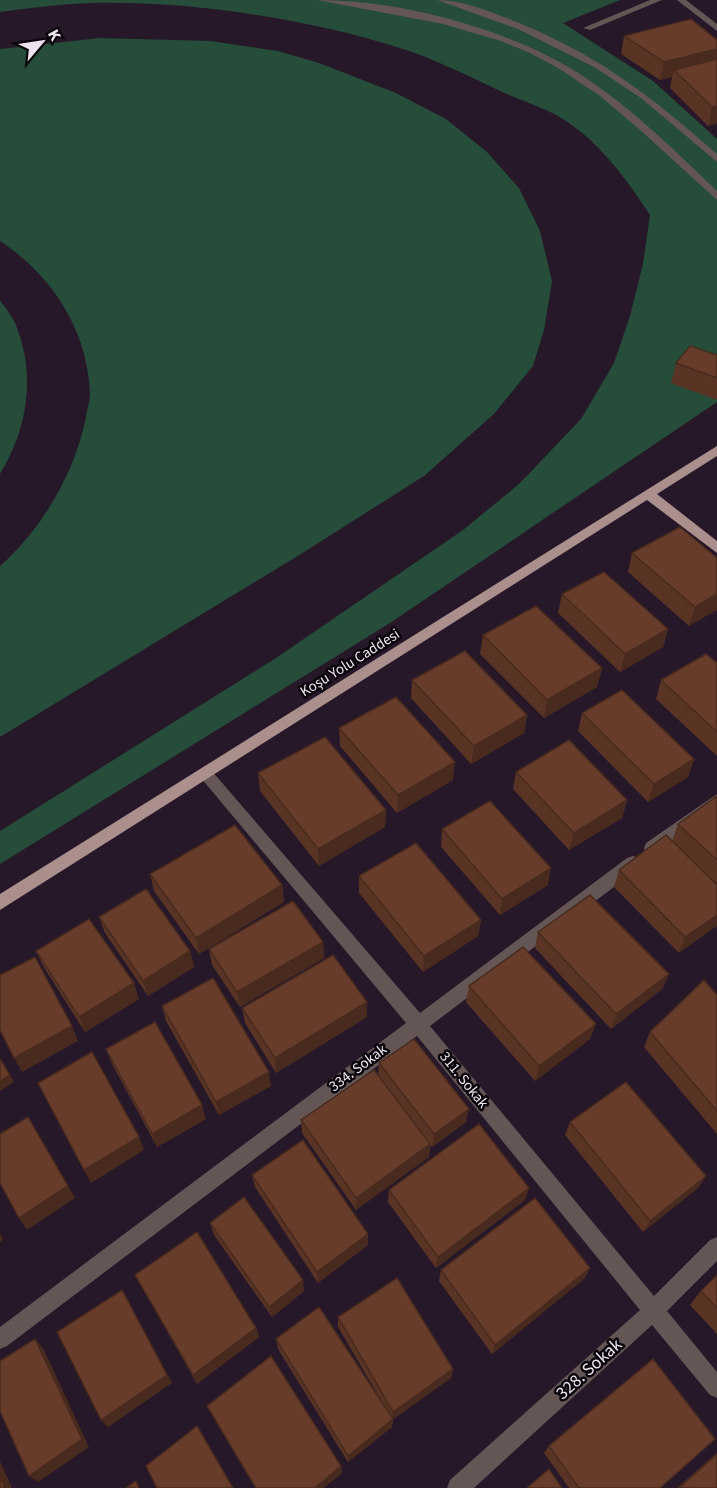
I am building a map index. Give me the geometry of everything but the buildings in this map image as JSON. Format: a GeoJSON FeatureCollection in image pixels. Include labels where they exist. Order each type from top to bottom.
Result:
{"type":"FeatureCollection","features":[{"type":"Feature","properties":{"kind":"main road","name":"Koşu Yolu Caddesi"},"geometry":{"type":"LineString","coordinates":[[0,903],[717,450]]}},
{"type":"Feature","properties":{"kind":"main road"},"geometry":{"type":"LineString","coordinates":[[648,494],[717,548]]}},
{"type":"Feature","properties":{"kind":"street"},"geometry":{"type":"LineString","coordinates":[[321,0],[426,16],[493,35],[560,66],[615,103],[654,135],[717,197]]}},
{"type":"Feature","properties":{"kind":"street"},"geometry":{"type":"LineString","coordinates":[[441,0],[483,11],[590,60],[644,96],[717,159]]}},
{"type":"Feature","properties":{"kind":"street"},"geometry":{"type":"LineString","coordinates":[[587,28],[658,0]]}},
{"type":"Feature","properties":{"kind":"street"},"geometry":{"type":"LineString","coordinates":[[681,0],[717,28]]}},
{"type":"Feature","properties":{"kind":"street","name":"311. Sokak"},"geometry":{"type":"LineString","coordinates":[[206,774],[417,1023],[717,1388]]}},
{"type":"Feature","properties":{"kind":"street","name":"334. Sokak"},"geometry":{"type":"LineString","coordinates":[[0,1339],[417,1023],[717,801]]}},
{"type":"Feature","properties":{"kind":"street","name":"328. Sokak"},"geometry":{"type":"LineString","coordinates":[[458,1488],[653,1311],[717,1247]]}},
{"type":"Feature","properties":{"kind":"green space"},"geometry":{"type":"Polygon","coordinates":[[[0,0],[620,0],[563,23],[653,81],[717,139],[717,402],[390,623],[0,864],[0,831],[276,658],[463,530],[519,484],[581,419],[614,363],[630,316],[643,264],[650,215],[613,164],[579,130],[566,121],[425,57],[400,48],[325,28],[207,8],[90,3],[0,12],[0,0]]]}},
{"type":"Feature","properties":{"kind":"green space"},"geometry":{"type":"Polygon","coordinates":[[[100,38],[211,41],[278,51],[319,63],[396,93],[446,119],[487,152],[519,188],[540,231],[552,281],[544,330],[533,366],[494,414],[424,476],[301,554],[0,737],[0,566],[30,534],[55,498],[81,438],[90,394],[88,371],[82,348],[64,307],[36,270],[0,241],[0,49],[100,38]]]}},
{"type":"Feature","properties":{"kind":"green space"},"geometry":{"type":"Polygon","coordinates":[[[0,300],[17,328],[23,347],[27,384],[26,403],[17,440],[0,474],[0,300]]]}}]}
